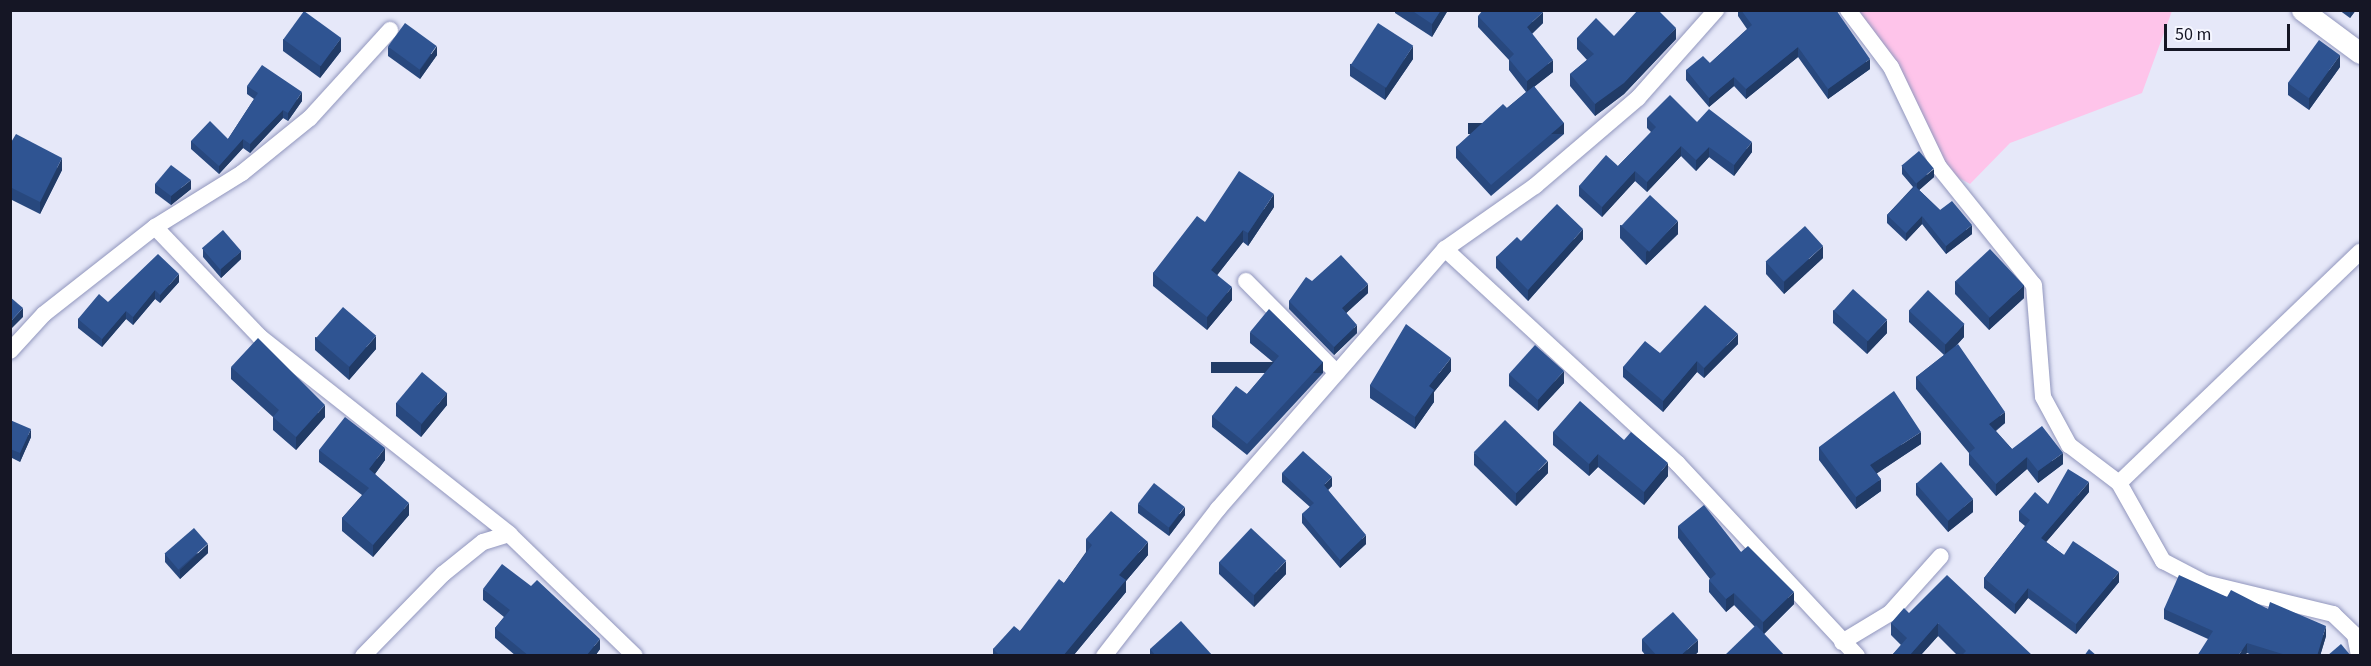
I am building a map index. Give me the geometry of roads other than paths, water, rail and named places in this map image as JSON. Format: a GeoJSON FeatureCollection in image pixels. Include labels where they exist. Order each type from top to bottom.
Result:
{"type":"FeatureCollection","features":[{"type":"Feature","properties":{"kind":"main road"},"geometry":{"type":"LineString","coordinates":[[2302,10],[2361,53]]}},
{"type":"Feature","properties":{"kind":"street"},"geometry":{"type":"LineString","coordinates":[[1104,656],[1218,509],[1445,249],[1535,186],[1638,98],[1716,10]]}},
{"type":"Feature","properties":{"kind":"street"},"geometry":{"type":"LineString","coordinates":[[1848,10],[1891,66],[1939,167],[2034,285],[2043,397],[2050,418],[2069,445],[2118,483],[2163,561],[2205,583],[2333,614],[2355,635],[2359,656]]}},
{"type":"Feature","properties":{"kind":"street"},"geometry":{"type":"LineString","coordinates":[[10,351],[44,314],[155,227],[242,173],[310,118],[390,30]]}},
{"type":"Feature","properties":{"kind":"street"},"geometry":{"type":"LineString","coordinates":[[155,227],[260,337],[509,534],[635,656]]}},
{"type":"Feature","properties":{"kind":"street"},"geometry":{"type":"LineString","coordinates":[[1445,249],[1677,463],[1857,656]]}},
{"type":"Feature","properties":{"kind":"street"},"geometry":{"type":"LineString","coordinates":[[2118,483],[2361,252]]}},
{"type":"Feature","properties":{"kind":"street"},"geometry":{"type":"LineString","coordinates":[[1246,281],[1337,373]]}},
{"type":"Feature","properties":{"kind":"street"},"geometry":{"type":"LineString","coordinates":[[363,656],[443,574],[483,542],[509,534]]}},
{"type":"Feature","properties":{"kind":"street"},"geometry":{"type":"LineString","coordinates":[[1842,642],[1890,613],[1941,556]]}}]}
